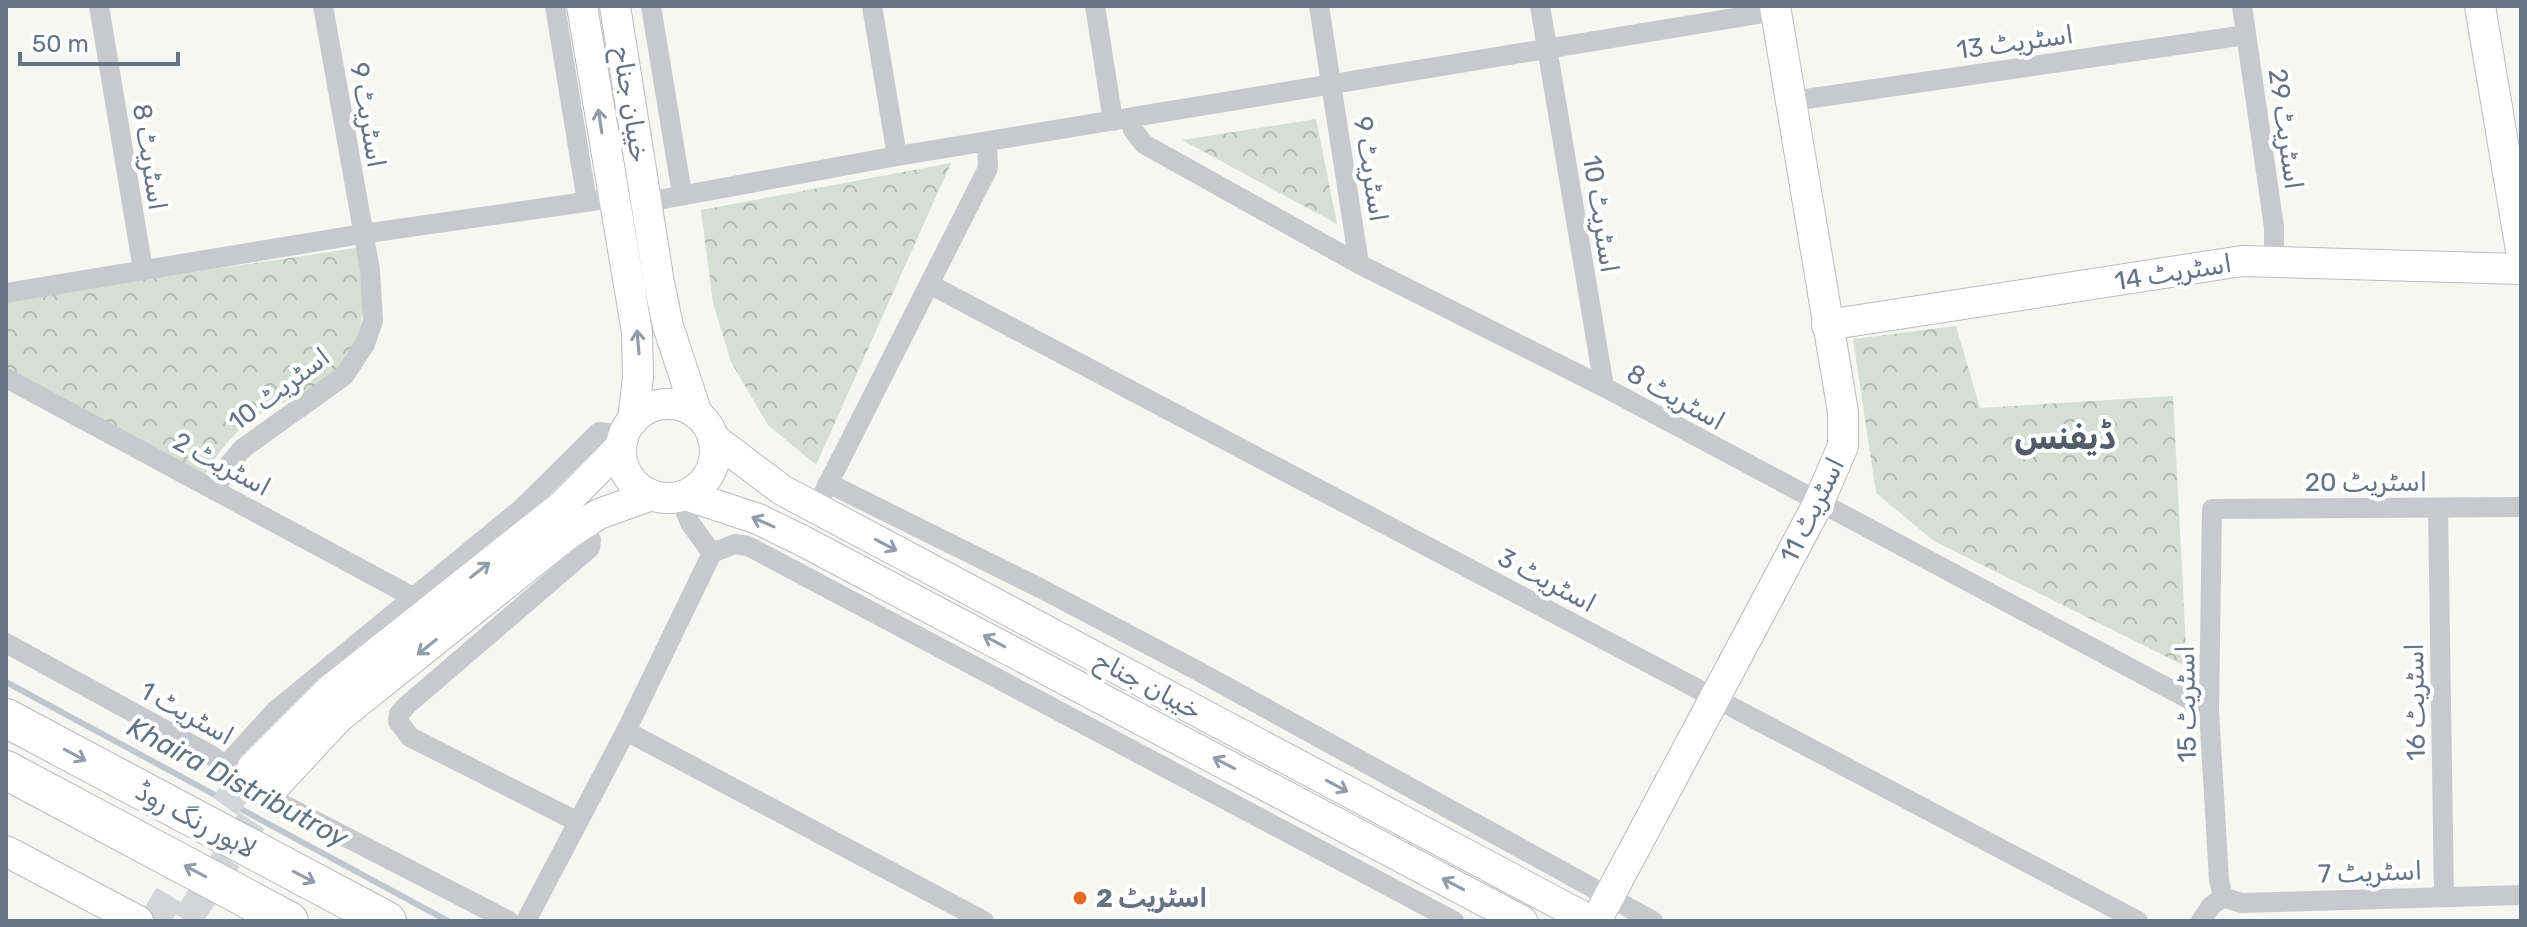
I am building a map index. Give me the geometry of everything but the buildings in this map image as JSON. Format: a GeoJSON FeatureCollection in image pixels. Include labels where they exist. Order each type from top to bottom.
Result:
{"type":"FeatureCollection","features":[{"type":"Feature","properties":{"kind":"highway","name":"لاہور رنگ روڈ"},"geometry":{"type":"LineString","coordinates":[[6,718],[387,921]]}},
{"type":"Feature","properties":{"kind":"highway","name":"لاہور رنگ روڈ"},"geometry":{"type":"LineString","coordinates":[[6,770],[289,921]]}},
{"type":"Feature","properties":{"kind":"street","name":"اسٹریٹ 8"},"geometry":{"type":"LineString","coordinates":[[99,6],[143,270]]}},
{"type":"Feature","properties":{"kind":"street","name":"اسٹریٹ 9"},"geometry":{"type":"LineString","coordinates":[[323,6],[362,234]]}},
{"type":"Feature","properties":{"kind":"street"},"geometry":{"type":"LineString","coordinates":[[6,293],[362,234],[600,200],[555,6]]}},
{"type":"Feature","properties":{"kind":"street","name":"خیبان جناح"},"geometry":{"type":"LineString","coordinates":[[582,6],[600,200],[637,332],[638,377],[626,434]]}},
{"type":"Feature","properties":{"kind":"street","name":"خیبان جناح"},"geometry":{"type":"LineString","coordinates":[[615,6],[668,326],[705,426],[768,482],[822,496],[1598,913]]}},
{"type":"Feature","properties":{"kind":"street"},"geometry":{"type":"LineString","coordinates":[[651,6],[682,194]]}},
{"type":"Feature","properties":{"kind":"street"},"geometry":{"type":"LineString","coordinates":[[872,6],[897,156]]}},
{"type":"Feature","properties":{"kind":"street"},"geometry":{"type":"LineString","coordinates":[[1095,6],[1122,120]]}},
{"type":"Feature","properties":{"kind":"street"},"geometry":{"type":"LineString","coordinates":[[1319,6],[1331,83]]}},
{"type":"Feature","properties":{"kind":"street","name":"اسٹریٹ 10"},"geometry":{"type":"LineString","coordinates":[[1540,6],[1604,387]]}},
{"type":"Feature","properties":{"kind":"street","name":"اسٹریٹ 29"},"geometry":{"type":"LineString","coordinates":[[2242,6],[2274,227],[2274,260]]}},
{"type":"Feature","properties":{"kind":"street"},"geometry":{"type":"LineString","coordinates":[[2480,6],[2521,250]]}},
{"type":"Feature","properties":{"kind":"street"},"geometry":{"type":"LineString","coordinates":[[647,202],[897,156],[1548,50],[1775,9]]}},
{"type":"Feature","properties":{"kind":"street","name":"اسٹریٹ 11"},"geometry":{"type":"LineString","coordinates":[[1598,913],[1818,504],[1838,464],[1846,430],[1775,9]]}},
{"type":"Feature","properties":{"kind":"street","name":"اسٹریٹ 13"},"geometry":{"type":"LineString","coordinates":[[1792,101],[2246,35]]}},
{"type":"Feature","properties":{"kind":"street","name":"اسٹریٹ 9"},"geometry":{"type":"LineString","coordinates":[[1331,83],[1359,264]]}},
{"type":"Feature","properties":{"kind":"street","name":"اسٹریٹ 8"},"geometry":{"type":"LineString","coordinates":[[1122,120],[1144,144],[1359,264],[1604,387],[1818,504],[2209,710]]}},
{"type":"Feature","properties":{"kind":"street"},"geometry":{"type":"LineString","coordinates":[[822,496],[988,168],[987,142]]}},
{"type":"Feature","properties":{"kind":"street","name":"اسٹریٹ 10"},"geometry":{"type":"LineString","coordinates":[[216,490],[226,468],[242,449],[344,376],[355,364],[373,321],[370,270],[362,234]]}},
{"type":"Feature","properties":{"kind":"street","name":"اسٹریٹ 14"},"geometry":{"type":"LineString","coordinates":[[1827,325],[2242,261],[2521,269]]}},
{"type":"Feature","properties":{"kind":"street","name":"اسٹریٹ 3"},"geometry":{"type":"LineString","coordinates":[[931,285],[2138,921]]}},
{"type":"Feature","properties":{"kind":"street","name":"اسٹریٹ 2"},"geometry":{"type":"LineString","coordinates":[[6,378],[413,597]]}},
{"type":"Feature","properties":{"kind":"street"},"geometry":{"type":"LineString","coordinates":[[664,404],[675,405],[705,426],[710,472],[672,496],[615,507],[580,525],[338,718],[251,774],[330,690],[563,505],[626,434],[641,412],[664,404]]}},
{"type":"Feature","properties":{"kind":"street"},"geometry":{"type":"LineString","coordinates":[[251,774],[275,711],[543,489],[599,432],[626,434]]}},
{"type":"Feature","properties":{"kind":"street"},"geometry":{"type":"LineString","coordinates":[[626,434],[625,470],[632,481],[672,496],[712,553]]}},
{"type":"Feature","properties":{"kind":"street","name":"خیبان جناح"},"geometry":{"type":"LineString","coordinates":[[672,496],[758,519],[801,540],[1522,921]]}},
{"type":"Feature","properties":{"kind":"street","name":"اسٹریٹ 20"},"geometry":{"type":"LineString","coordinates":[[2212,509],[2521,507]]}},
{"type":"Feature","properties":{"kind":"street","name":"اسٹریٹ 16"},"geometry":{"type":"LineString","coordinates":[[2438,508],[2444,896]]}},
{"type":"Feature","properties":{"kind":"street","name":"اسٹریٹ 15"},"geometry":{"type":"LineString","coordinates":[[2212,509],[2209,710],[2219,880],[2223,897]]}},
{"type":"Feature","properties":{"kind":"street"},"geometry":{"type":"LineString","coordinates":[[576,821],[410,737],[398,721],[399,714],[407,705],[590,548],[591,540],[580,525]]}},
{"type":"Feature","properties":{"kind":"street"},"geometry":{"type":"LineString","coordinates":[[526,921],[626,731],[712,553],[735,544],[748,546],[1454,921]]}},
{"type":"Feature","properties":{"kind":"street","name":"اسٹریٹ 1"},"geometry":{"type":"LineString","coordinates":[[6,643],[251,774],[282,804],[509,921]]}},
{"type":"Feature","properties":{"kind":"street"},"geometry":{"type":"LineString","coordinates":[[626,731],[984,921]]}},
{"type":"Feature","properties":{"kind":"street"},"geometry":{"type":"LineString","coordinates":[[6,851],[123,918]]}},
{"type":"Feature","properties":{"kind":"street","name":"اسٹریٹ 7"},"geometry":{"type":"LineString","coordinates":[[2223,897],[2241,903],[2521,895]]}},
{"type":"Feature","properties":{"kind":"street"},"geometry":{"type":"LineString","coordinates":[[2201,921],[2211,906],[2223,897]]}},
{"type":"Feature","properties":{"kind":"street"},"geometry":{"type":"LineString","coordinates":[[1598,913],[1653,921]]}},
{"type":"Feature","properties":{"kind":"green space"},"geometry":{"type":"Polygon","coordinates":[[[1316,119],[1337,224],[1182,140],[1316,119]]]}},
{"type":"Feature","properties":{"kind":"green space"},"geometry":{"type":"Polygon","coordinates":[[[951,163],[816,465],[768,425],[731,362],[713,303],[701,210],[951,163]]]}},
{"type":"Feature","properties":{"kind":"green space"},"geometry":{"type":"Polygon","coordinates":[[[356,248],[362,277],[362,309],[357,340],[342,367],[325,382],[262,413],[244,426],[222,449],[204,476],[6,368],[6,300],[356,248]]]}},
{"type":"Feature","properties":{"kind":"green space"},"geometry":{"type":"Polygon","coordinates":[[[1956,326],[1980,408],[2173,396],[2187,667],[1934,541],[1876,493],[1853,339],[1956,326]]]}},
{"type":"Feature","properties":{"kind":"waterway","name":"Khaira Distributroy"},"geometry":{"type":"LineString","coordinates":[[6,682],[448,921]]}},
{"type":"Feature","properties":{"kind":"tunnel"},"geometry":{"type":"LineString","coordinates":[[154,921],[211,826],[252,768]]}},
{"type":"Feature","properties":{"kind":"tunnel"},"geometry":{"type":"LineString","coordinates":[[186,921],[273,788]]}},
{"type":"Feature","properties":{"kind":"place","name":"اسٹریٹ 2"},"geometry":{"type":"Point","coordinates":[1080,898]}},
{"type":"Feature","properties":{"kind":"district","name":"ڈیفنس"},"geometry":{"type":"Point","coordinates":[2065,437]}}]}
